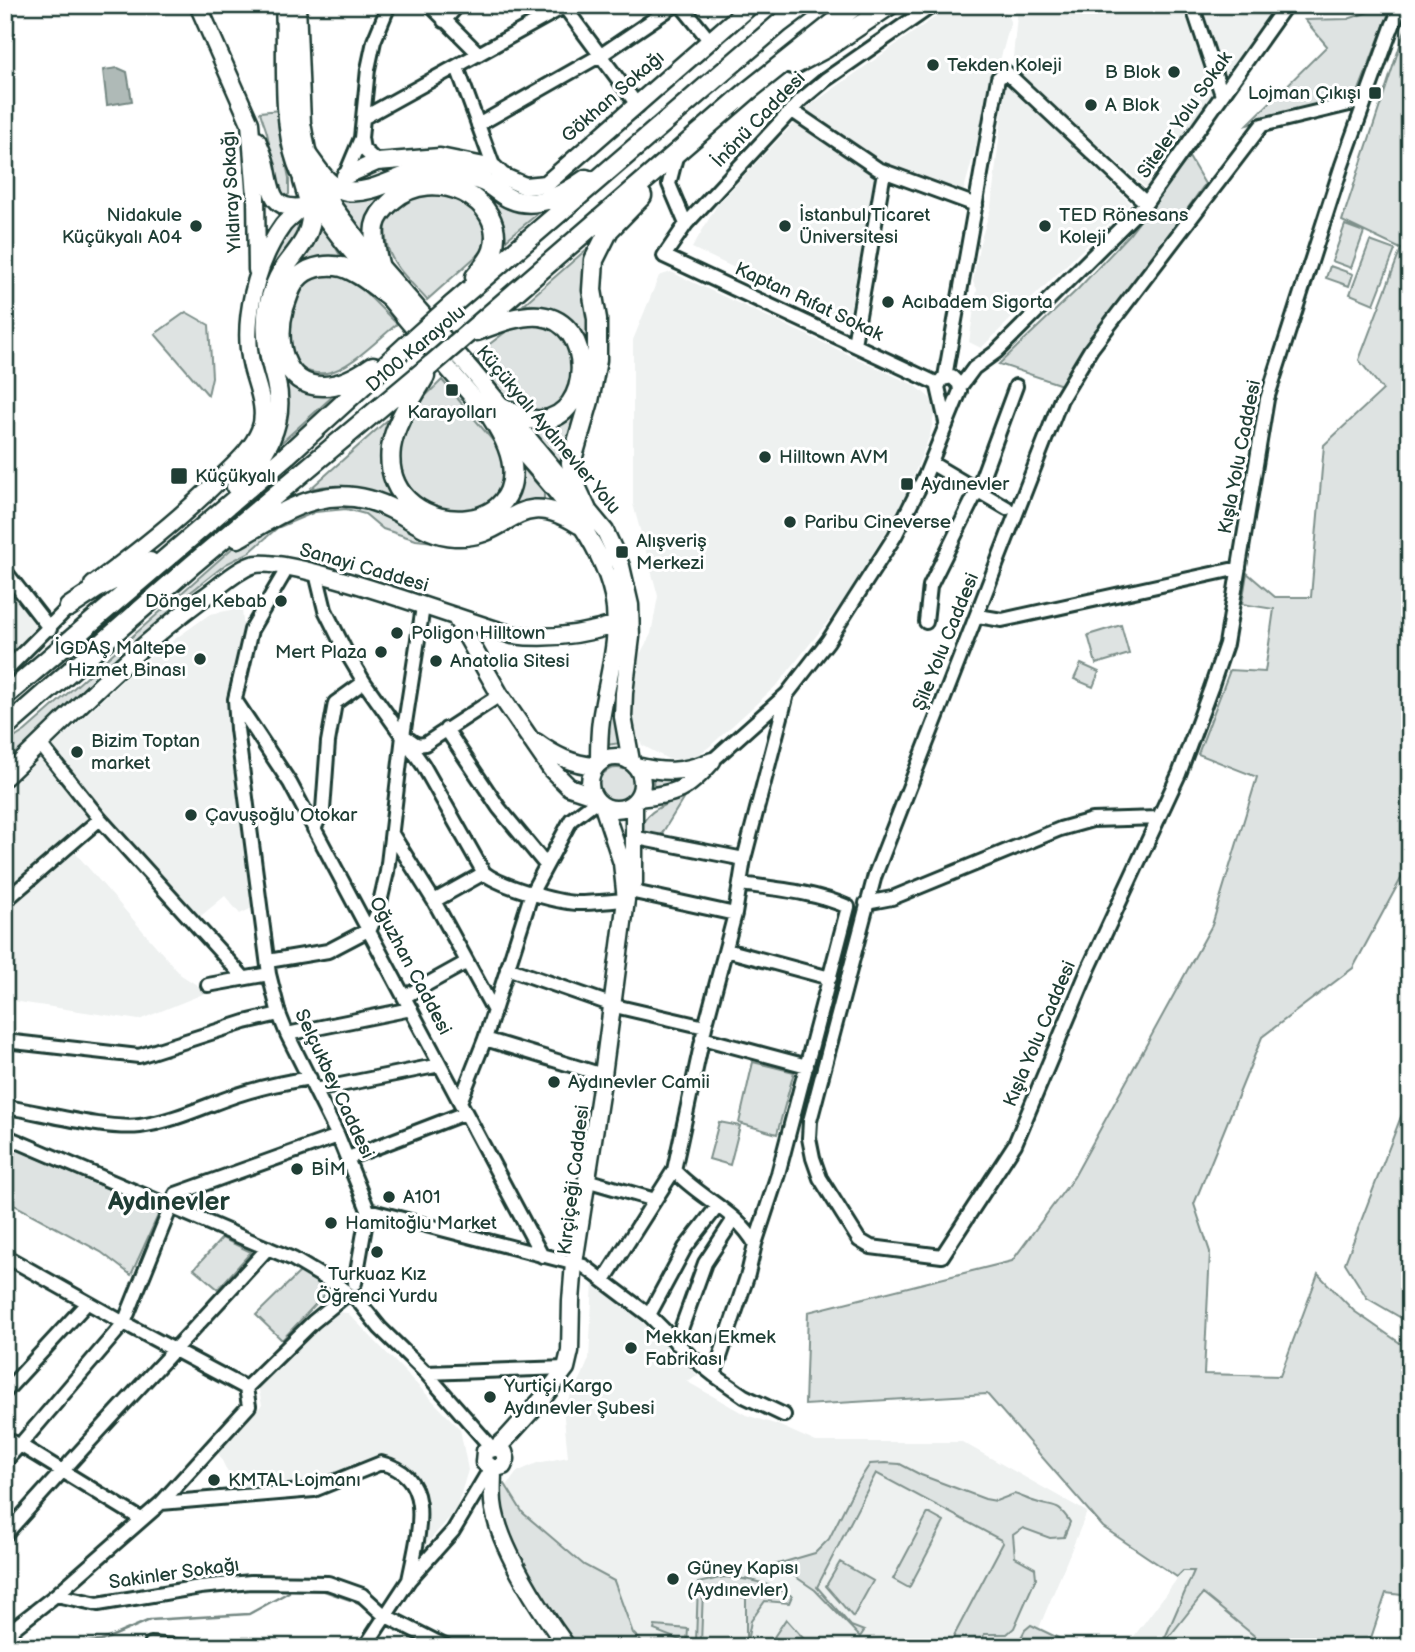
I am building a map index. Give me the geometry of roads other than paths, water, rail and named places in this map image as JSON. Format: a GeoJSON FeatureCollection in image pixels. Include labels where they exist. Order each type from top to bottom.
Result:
{"type":"FeatureCollection","features":[{"type":"Feature","properties":{"kind":"highway","name":"D100 Karayolu"},"geometry":{"type":"LineString","coordinates":[[5,696],[287,455],[452,305],[804,5]]}},
{"type":"Feature","properties":{"kind":"highway","name":"D100 Karayolu"},"geometry":{"type":"LineString","coordinates":[[5,728],[748,91],[856,5]]}},
{"type":"Feature","properties":{"kind":"highway"},"geometry":{"type":"LineString","coordinates":[[748,91],[826,48],[890,5]]}},
{"type":"Feature","properties":{"kind":"highway"},"geometry":{"type":"LineString","coordinates":[[308,156],[326,182],[347,191],[364,190],[422,172],[448,172],[483,181],[513,200],[534,203],[575,187],[671,118]]}},
{"type":"Feature","properties":{"kind":"highway"},"geometry":{"type":"LineString","coordinates":[[192,565],[274,516],[330,496],[346,495],[381,503],[419,526],[435,533],[456,536],[478,533],[529,509],[583,516],[570,463],[589,401],[597,360],[597,319],[592,290],[594,260],[609,230],[661,177],[677,153]]}},
{"type":"Feature","properties":{"kind":"highway"},"geometry":{"type":"LineString","coordinates":[[200,528],[265,452],[275,428],[278,407],[267,331],[269,303],[280,275],[302,246],[309,230],[311,215],[303,181]]}},
{"type":"Feature","properties":{"kind":"highway"},"geometry":{"type":"LineString","coordinates":[[379,264],[375,224],[386,206],[400,194],[416,187],[430,184],[454,187],[471,197],[486,212],[493,230],[493,249],[486,263],[452,305]]}},
{"type":"Feature","properties":{"kind":"highway"},"geometry":{"type":"LineString","coordinates":[[387,296],[353,271],[342,267],[330,265],[308,270],[296,281],[285,306],[281,327],[282,354],[293,374],[309,384],[323,387],[357,376],[406,346]]}},
{"type":"Feature","properties":{"kind":"highway"},"geometry":{"type":"LineString","coordinates":[[467,334],[505,321],[539,316],[562,324],[577,342],[581,364],[578,382],[571,403],[564,411],[554,417],[533,420],[497,412]]}},
{"type":"Feature","properties":{"kind":"highway"},"geometry":{"type":"LineString","coordinates":[[432,364],[404,413],[391,450],[395,478],[402,493],[413,504],[430,514],[456,521],[482,516],[500,505],[510,486],[512,462],[497,412]]}},
{"type":"Feature","properties":{"kind":"highway"},"geometry":{"type":"LineString","coordinates":[[69,607],[96,589],[134,571],[183,542]]}},
{"type":"Feature","properties":{"kind":"main road","name":"Yıldıray Sokağı"},"geometry":{"type":"LineString","coordinates":[[198,5],[250,123],[256,197],[257,276]]}},
{"type":"Feature","properties":{"kind":"main road","name":"Yıldıray Sokağı"},"geometry":{"type":"LineString","coordinates":[[207,5],[208,30]]}},
{"type":"Feature","properties":{"kind":"main road","name":"Küçükyalı Aydınevler Yolu"},"geometry":{"type":"LineString","coordinates":[[284,5],[289,134],[303,181],[325,218],[387,296],[497,412]]}},
{"type":"Feature","properties":{"kind":"main road","name":"Küçükyalı Aydınevler Yolu"},"geometry":{"type":"LineString","coordinates":[[297,5],[302,123],[308,156],[334,208],[497,412],[541,474],[583,516],[605,531],[621,566],[630,605],[631,637],[623,717],[634,763]]}},
{"type":"Feature","properties":{"kind":"main road","name":"Gökhan Sokağı"},"geometry":{"type":"LineString","coordinates":[[345,176],[377,162],[440,158],[494,168],[502,176],[525,186],[545,184],[638,106],[751,5]]}},
{"type":"Feature","properties":{"kind":"main road"},"geometry":{"type":"LineString","coordinates":[[69,607],[93,585],[149,543],[209,490],[245,454],[261,428],[263,414],[260,393],[248,346],[249,320],[257,276],[283,226],[302,206],[289,208],[278,202],[271,192],[265,160],[250,123]]}},
{"type":"Feature","properties":{"kind":"main road","name":"Küçükyalı Aydınevler Yolu"},"geometry":{"type":"LineString","coordinates":[[583,516],[603,561],[613,595],[617,624],[616,643],[601,719],[597,764]]}},
{"type":"Feature","properties":{"kind":"main road","name":"Sanayi Caddesi"},"geometry":{"type":"LineString","coordinates":[[5,776],[122,665],[181,615],[252,565],[268,564],[316,573],[513,635],[541,639],[617,624]]}},
{"type":"Feature","properties":{"kind":"main road"},"geometry":{"type":"LineString","coordinates":[[455,616],[500,695],[569,788],[614,810],[622,809],[636,800],[665,796],[682,790],[712,761]]}},
{"type":"Feature","properties":{"kind":"main road"},"geometry":{"type":"LineString","coordinates":[[473,651],[476,643],[494,630]]}},
{"type":"Feature","properties":{"kind":"main road"},"geometry":{"type":"LineString","coordinates":[[528,736],[564,760],[597,764],[617,756],[662,772],[678,771],[712,761]]}},
{"type":"Feature","properties":{"kind":"main road"},"geometry":{"type":"LineString","coordinates":[[634,763],[642,778],[641,792],[636,800]]}},
{"type":"Feature","properties":{"kind":"main road"},"geometry":{"type":"LineString","coordinates":[[597,764],[590,783],[598,800]]}},
{"type":"Feature","properties":{"kind":"main road","name":"Kırçiçeği Caddesi"},"geometry":{"type":"LineString","coordinates":[[598,800],[622,863],[630,896]]}},
{"type":"Feature","properties":{"kind":"main road","name":"Kırçiçeği Caddesi"},"geometry":{"type":"LineString","coordinates":[[566,1368],[570,1351],[571,1301],[593,1182],[630,896],[636,800]]}},
{"type":"Feature","properties":{"kind":"main road","name":"Kırçiçeği Caddesi"},"geometry":{"type":"LineString","coordinates":[[492,1458],[557,1396],[575,1371],[579,1358],[579,1265],[603,1075],[616,1006]]}},
{"type":"Feature","properties":{"kind":"main road"},"geometry":{"type":"LineString","coordinates":[[566,1368],[492,1458],[493,1501],[500,1531],[514,1561],[567,1647]]}},
{"type":"Feature","properties":{"kind":"street"},"geometry":{"type":"LineString","coordinates":[[377,162],[363,149],[361,138],[368,69],[374,41],[389,5]]}},
{"type":"Feature","properties":{"kind":"street"},"geometry":{"type":"LineString","coordinates":[[430,5],[479,54]]}},
{"type":"Feature","properties":{"kind":"street"},"geometry":{"type":"LineString","coordinates":[[444,20],[458,5]]}},
{"type":"Feature","properties":{"kind":"street"},"geometry":{"type":"LineString","coordinates":[[478,125],[601,55],[675,5]]}},
{"type":"Feature","properties":{"kind":"street"},"geometry":{"type":"LineString","coordinates":[[681,5],[710,41]]}},
{"type":"Feature","properties":{"kind":"street","name":"İnönü Caddesi"},"geometry":{"type":"LineString","coordinates":[[664,256],[686,224],[791,110],[825,80],[933,5]]}},
{"type":"Feature","properties":{"kind":"street"},"geometry":{"type":"LineString","coordinates":[[1192,5],[1222,95]]}},
{"type":"Feature","properties":{"kind":"street","name":"Siteler Yolu Sokak"},"geometry":{"type":"LineString","coordinates":[[946,422],[959,391],[974,368],[996,352],[1146,203],[1286,5]]}},
{"type":"Feature","properties":{"kind":"street","name":"Kışla Yolu Caddesi"},"geometry":{"type":"LineString","coordinates":[[942,1256],[1014,1144],[1089,968],[1179,774],[1226,644],[1268,399],[1342,165],[1401,5]]}},
{"type":"Feature","properties":{"kind":"street"},"geometry":{"type":"LineString","coordinates":[[363,118],[565,6],[638,106]]}},
{"type":"Feature","properties":{"kind":"street"},"geometry":{"type":"LineString","coordinates":[[457,67],[494,168]]}},
{"type":"Feature","properties":{"kind":"street"},"geometry":{"type":"LineString","coordinates":[[712,761],[787,694],[828,641],[895,536],[931,463],[946,422],[942,386],[998,78],[1006,73],[1146,203]]}},
{"type":"Feature","properties":{"kind":"street","name":"Şile Yolu Caddesi"},"geometry":{"type":"LineString","coordinates":[[942,1256],[871,1247],[859,1240],[820,1178],[813,1158],[810,1121],[866,903],[889,838],[978,617],[1061,399],[1091,349],[1262,125],[1366,100]]}},
{"type":"Feature","properties":{"kind":"street"},"geometry":{"type":"LineString","coordinates":[[791,110],[884,172],[976,205]]}},
{"type":"Feature","properties":{"kind":"street"},"geometry":{"type":"LineString","coordinates":[[345,176],[361,138]]}},
{"type":"Feature","properties":{"kind":"street"},"geometry":{"type":"LineString","coordinates":[[677,153],[670,184],[686,224]]}},
{"type":"Feature","properties":{"kind":"street"},"geometry":{"type":"LineString","coordinates":[[854,344],[884,172]]}},
{"type":"Feature","properties":{"kind":"street","name":"Kaptan Rıfat Sokak"},"geometry":{"type":"LineString","coordinates":[[664,256],[942,386],[955,378],[959,391]]}},
{"type":"Feature","properties":{"kind":"street"},"geometry":{"type":"LineString","coordinates":[[942,386],[952,399],[959,391]]}},
{"type":"Feature","properties":{"kind":"street"},"geometry":{"type":"LineString","coordinates":[[926,622],[929,586],[977,491],[1016,386]]}},
{"type":"Feature","properties":{"kind":"street"},"geometry":{"type":"LineString","coordinates":[[931,463],[1007,508]]}},
{"type":"Feature","properties":{"kind":"street","name":"Selçukbey Caddesi"},"geometry":{"type":"LineString","coordinates":[[288,567],[251,630],[235,699],[269,974],[287,1034],[338,1136],[368,1210]]}},
{"type":"Feature","properties":{"kind":"street"},"geometry":{"type":"LineString","coordinates":[[978,617],[1002,620],[1239,568]]}},
{"type":"Feature","properties":{"kind":"street"},"geometry":{"type":"LineString","coordinates":[[5,571],[50,629]]}},
{"type":"Feature","properties":{"kind":"street"},"geometry":{"type":"LineString","coordinates":[[316,573],[325,610],[345,650],[364,682],[423,765],[484,873],[492,879],[573,903],[630,896],[736,914]]}},
{"type":"Feature","properties":{"kind":"street"},"geometry":{"type":"LineString","coordinates":[[5,671],[50,629],[69,607]]}},
{"type":"Feature","properties":{"kind":"street"},"geometry":{"type":"LineString","coordinates":[[268,961],[328,951],[370,929],[379,911],[423,607]]}},
{"type":"Feature","properties":{"kind":"street"},"geometry":{"type":"LineString","coordinates":[[314,829],[323,810],[328,742],[335,703],[364,682]]}},
{"type":"Feature","properties":{"kind":"street"},"geometry":{"type":"LineString","coordinates":[[604,1280],[674,1170],[704,1032],[736,914],[744,859],[787,694]]}},
{"type":"Feature","properties":{"kind":"street"},"geometry":{"type":"LineString","coordinates":[[403,736],[417,744],[425,744],[500,695]]}},
{"type":"Feature","properties":{"kind":"street","name":"Oğuzhan Caddesi"},"geometry":{"type":"LineString","coordinates":[[235,699],[290,783],[542,1256]]}},
{"type":"Feature","properties":{"kind":"street"},"geometry":{"type":"LineString","coordinates":[[446,729],[499,808],[546,865]]}},
{"type":"Feature","properties":{"kind":"street"},"geometry":{"type":"LineString","coordinates":[[40,744],[100,819],[244,978]]}},
{"type":"Feature","properties":{"kind":"street"},"geometry":{"type":"LineString","coordinates":[[348,1158],[463,1108],[531,892],[571,820],[598,800]]}},
{"type":"Feature","properties":{"kind":"street"},"geometry":{"type":"LineString","coordinates":[[866,903],[892,898],[1060,829],[1092,820],[1159,818]]}},
{"type":"Feature","properties":{"kind":"street"},"geometry":{"type":"LineString","coordinates":[[5,901],[100,819]]}},
{"type":"Feature","properties":{"kind":"street"},"geometry":{"type":"LineString","coordinates":[[392,834],[434,901],[494,1011]]}},
{"type":"Feature","properties":{"kind":"street"},"geometry":{"type":"LineString","coordinates":[[632,837],[744,859]]}},
{"type":"Feature","properties":{"kind":"street"},"geometry":{"type":"LineString","coordinates":[[434,901],[484,873]]}},
{"type":"Feature","properties":{"kind":"street"},"geometry":{"type":"LineString","coordinates":[[714,1375],[779,1174],[848,907],[833,900],[807,894],[741,884]]}},
{"type":"Feature","properties":{"kind":"street"},"geometry":{"type":"LineString","coordinates":[[726,950],[830,978]]}},
{"type":"Feature","properties":{"kind":"street"},"geometry":{"type":"LineString","coordinates":[[404,997],[467,962]]}},
{"type":"Feature","properties":{"kind":"street"},"geometry":{"type":"LineString","coordinates":[[507,968],[616,1006],[807,1066]]}},
{"type":"Feature","properties":{"kind":"street"},"geometry":{"type":"LineString","coordinates":[[208,985],[269,974]]}},
{"type":"Feature","properties":{"kind":"street"},"geometry":{"type":"LineString","coordinates":[[287,1034],[411,1009]]}},
{"type":"Feature","properties":{"kind":"street"},"geometry":{"type":"LineString","coordinates":[[5,1041],[139,1056],[245,1022],[279,1014]]}},
{"type":"Feature","properties":{"kind":"street"},"geometry":{"type":"LineString","coordinates":[[485,1039],[603,1075]]}},
{"type":"Feature","properties":{"kind":"street"},"geometry":{"type":"LineString","coordinates":[[5,1111],[13,1108],[105,1124],[138,1126],[176,1119],[237,1095],[275,1084],[312,1084],[440,1065]]}},
{"type":"Feature","properties":{"kind":"street"},"geometry":{"type":"LineString","coordinates":[[5,1136],[293,1259],[350,1289],[380,1328],[426,1373],[476,1432],[492,1458],[477,1490],[453,1531],[409,1580],[365,1647]]}},
{"type":"Feature","properties":{"kind":"street"},"geometry":{"type":"LineString","coordinates":[[5,1461],[124,1323],[176,1194],[338,1136]]}},
{"type":"Feature","properties":{"kind":"street"},"geometry":{"type":"LineString","coordinates":[[674,1170],[683,1181],[749,1232],[755,1244]]}},
{"type":"Feature","properties":{"kind":"street"},"geometry":{"type":"LineString","coordinates":[[593,1182],[655,1200]]}},
{"type":"Feature","properties":{"kind":"street"},"geometry":{"type":"LineString","coordinates":[[649,1315],[685,1248],[717,1207]]}},
{"type":"Feature","properties":{"kind":"street"},"geometry":{"type":"LineString","coordinates":[[5,1256],[246,1388],[350,1289],[368,1210],[579,1265],[604,1280],[649,1315],[676,1343],[714,1375],[744,1396],[784,1415]]}},
{"type":"Feature","properties":{"kind":"street"},"geometry":{"type":"LineString","coordinates":[[676,1343],[705,1263],[734,1219]]}},
{"type":"Feature","properties":{"kind":"street"},"geometry":{"type":"LineString","coordinates":[[5,1535],[62,1469],[176,1350],[268,1248]]}},
{"type":"Feature","properties":{"kind":"street"},"geometry":{"type":"LineString","coordinates":[[293,1259],[333,1288],[334,1295],[313,1322]]}},
{"type":"Feature","properties":{"kind":"street"},"geometry":{"type":"LineString","coordinates":[[319,1276],[350,1289]]}},
{"type":"Feature","properties":{"kind":"street"},"geometry":{"type":"LineString","coordinates":[[5,1392],[87,1303]]}},
{"type":"Feature","properties":{"kind":"street"},"geometry":{"type":"LineString","coordinates":[[426,1373],[566,1368]]}},
{"type":"Feature","properties":{"kind":"street","name":"Sakinler Sokağı"},"geometry":{"type":"LineString","coordinates":[[56,1595],[161,1503],[249,1406],[246,1388]]}},
{"type":"Feature","properties":{"kind":"street"},"geometry":{"type":"LineString","coordinates":[[5,1438],[62,1469],[141,1519]]}},
{"type":"Feature","properties":{"kind":"street"},"geometry":{"type":"LineString","coordinates":[[161,1503],[307,1491],[322,1488],[373,1465],[392,1465],[409,1476],[416,1487],[419,1506],[419,1530],[409,1580]]}},
{"type":"Feature","properties":{"kind":"street","name":"Sakinler Sokağı"},"geometry":{"type":"LineString","coordinates":[[56,1595],[98,1604],[200,1587],[251,1582],[328,1583],[362,1595],[384,1615],[447,1647]]}},
{"type":"Feature","properties":{"kind":"street"},"geometry":{"type":"LineString","coordinates":[[5,1635],[56,1595]]}},
{"type":"Feature","properties":{"kind":"street"},"geometry":{"type":"LineString","coordinates":[[151,1647],[151,1644],[190,1647]]}},
{"type":"Feature","properties":{"kind":"waterway"},"geometry":{"type":"LineString","coordinates":[[319,1589],[365,1605]]}},
{"type":"Feature","properties":{"kind":"waterway"},"geometry":{"type":"LineString","coordinates":[[70,1644],[101,1641],[150,1620],[249,1614],[289,1592]]}},
{"type":"Feature","properties":{"kind":"place","name":"Tekden Koleji"},"geometry":{"type":"Point","coordinates":[933,65]}},
{"type":"Feature","properties":{"kind":"place","name":"B Blok"},"geometry":{"type":"Point","coordinates":[1174,72]}},
{"type":"Feature","properties":{"kind":"place","name":"Lojman Çıkışı"},"geometry":{"type":"Point","coordinates":[1375,93]}},
{"type":"Feature","properties":{"kind":"place","name":"A Blok"},"geometry":{"type":"Point","coordinates":[1091,105]}},
{"type":"Feature","properties":{"kind":"place","name":"Nidakule Küçükyalı A04"},"geometry":{"type":"Point","coordinates":[196,226]}},
{"type":"Feature","properties":{"kind":"place","name":"İstanbul Ticaret Üniversitesi"},"geometry":{"type":"Point","coordinates":[785,226]}},
{"type":"Feature","properties":{"kind":"place","name":"TED Rönesans Koleji"},"geometry":{"type":"Point","coordinates":[1045,226]}},
{"type":"Feature","properties":{"kind":"place","name":"Acıbadem Sigorta"},"geometry":{"type":"Point","coordinates":[888,302]}},
{"type":"Feature","properties":{"kind":"place","name":"Karayolları"},"geometry":{"type":"Point","coordinates":[452,390]}},
{"type":"Feature","properties":{"kind":"place","name":"Hilltown AVM"},"geometry":{"type":"Point","coordinates":[765,457]}},
{"type":"Feature","properties":{"kind":"place","name":"Küçükyalı"},"geometry":{"type":"Point","coordinates":[179,476]}},
{"type":"Feature","properties":{"kind":"place","name":"Aydınevler"},"geometry":{"type":"Point","coordinates":[907,484]}},
{"type":"Feature","properties":{"kind":"place","name":"Paribu Cineverse"},"geometry":{"type":"Point","coordinates":[790,522]}},
{"type":"Feature","properties":{"kind":"place","name":"Alışveriş Merkezi"},"geometry":{"type":"Point","coordinates":[622,552]}},
{"type":"Feature","properties":{"kind":"place","name":"Döngel Kebab"},"geometry":{"type":"Point","coordinates":[281,601]}},
{"type":"Feature","properties":{"kind":"place","name":"Poligon Hilltown"},"geometry":{"type":"Point","coordinates":[397,633]}},
{"type":"Feature","properties":{"kind":"place","name":"Mert Plaza"},"geometry":{"type":"Point","coordinates":[381,652]}},
{"type":"Feature","properties":{"kind":"place","name":"İGDAŞ Maltepe Hizmet Binası"},"geometry":{"type":"Point","coordinates":[200,659]}},
{"type":"Feature","properties":{"kind":"place","name":"Anatolia Sitesi"},"geometry":{"type":"Point","coordinates":[436,661]}},
{"type":"Feature","properties":{"kind":"place","name":"Bizim Toptan market"},"geometry":{"type":"Point","coordinates":[77,752]}},
{"type":"Feature","properties":{"kind":"place","name":"Çavuşoğlu Otokar"},"geometry":{"type":"Point","coordinates":[191,815]}},
{"type":"Feature","properties":{"kind":"place","name":"Aydınevler Camii"},"geometry":{"type":"Point","coordinates":[554,1082]}},
{"type":"Feature","properties":{"kind":"place","name":"BİM"},"geometry":{"type":"Point","coordinates":[297,1169]}},
{"type":"Feature","properties":{"kind":"place","name":"A101"},"geometry":{"type":"Point","coordinates":[389,1197]}},
{"type":"Feature","properties":{"kind":"place","name":"Hamitoğlu Market"},"geometry":{"type":"Point","coordinates":[331,1223]}},
{"type":"Feature","properties":{"kind":"place","name":"Turkuaz Kız Öğrenci Yurdu"},"geometry":{"type":"Point","coordinates":[377,1252]}},
{"type":"Feature","properties":{"kind":"place","name":"Mekkan Ekmek Fabrikası"},"geometry":{"type":"Point","coordinates":[631,1348]}},
{"type":"Feature","properties":{"kind":"place","name":"Yurtiçi Kargo Aydınevler Şubesi"},"geometry":{"type":"Point","coordinates":[490,1397]}},
{"type":"Feature","properties":{"kind":"place","name":"KMTAL Lojmanı"},"geometry":{"type":"Point","coordinates":[214,1480]}},
{"type":"Feature","properties":{"kind":"place","name":"Güney Kapısı (Aydınevler)"},"geometry":{"type":"Point","coordinates":[673,1579]}},
{"type":"Feature","properties":{"kind":"district","name":"Aydınevler"},"geometry":{"type":"Point","coordinates":[169,1202]}}]}
